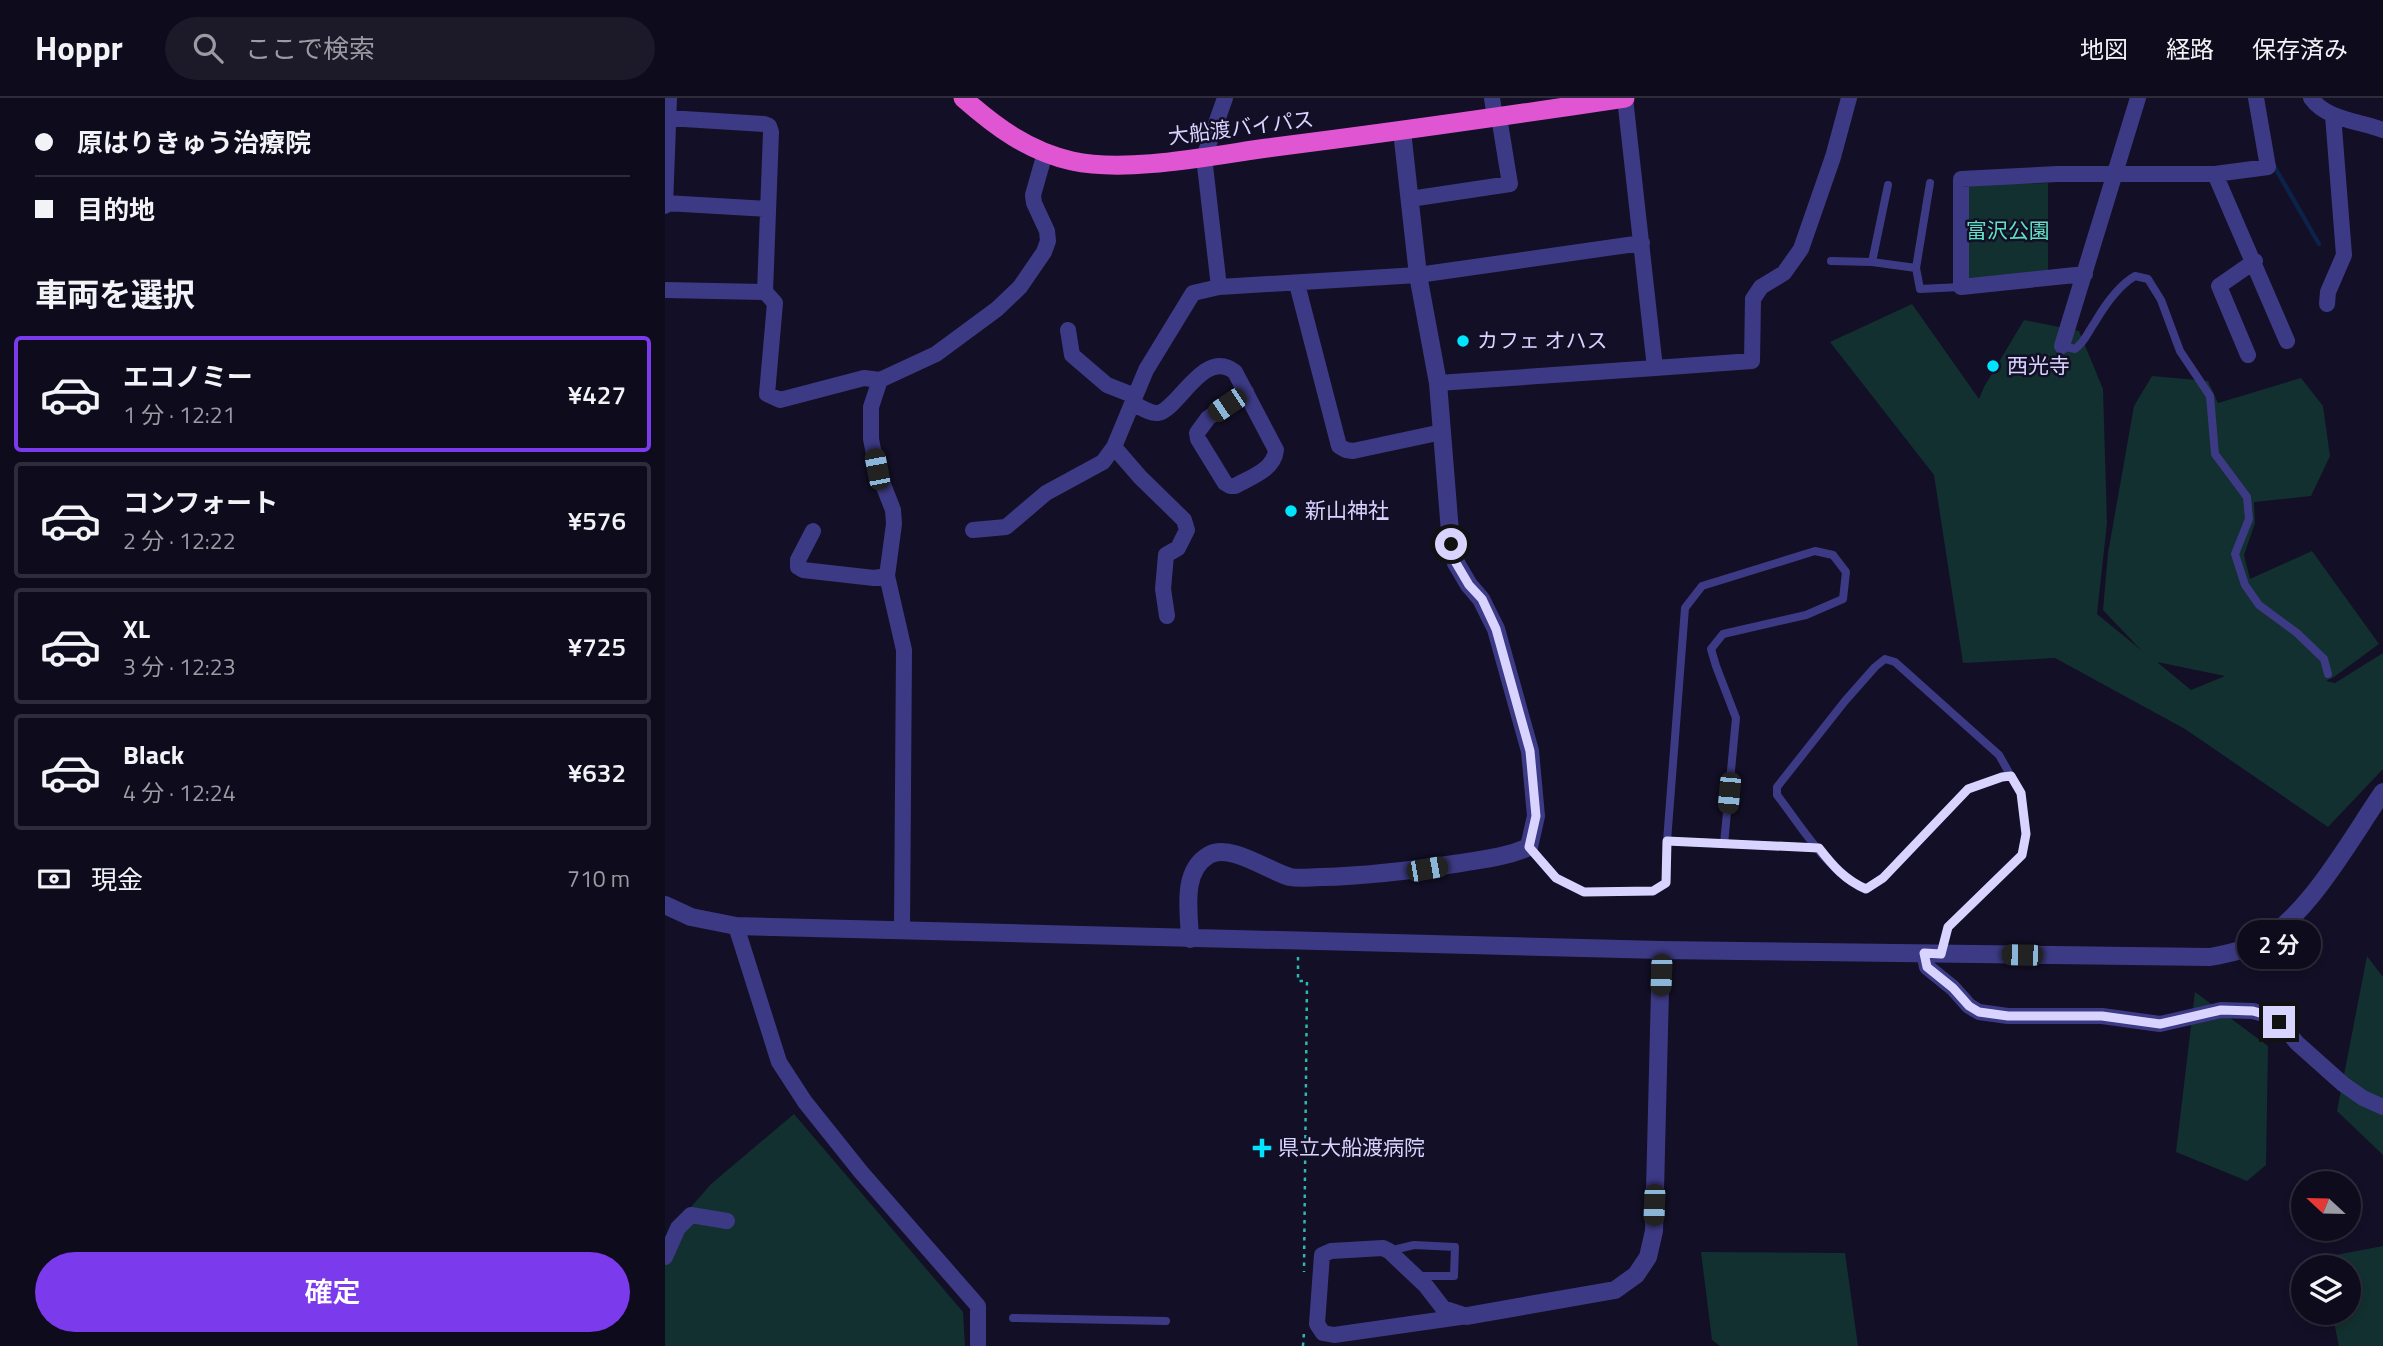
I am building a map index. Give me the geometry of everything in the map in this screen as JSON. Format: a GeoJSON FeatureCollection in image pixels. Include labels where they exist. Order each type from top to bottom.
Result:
{"type":"FeatureCollection","features":[{"type":"Feature","properties":{"kind":"highway","name":"大船渡バイパス"},"geometry":{"type":"LineString","coordinates":[[963,98],[1009,135],[1045,153],[1082,163],[1119,165],[1204,157],[1402,131],[1625,98]]}},
{"type":"Feature","properties":{"kind":"street"},"geometry":{"type":"LineString","coordinates":[[669,98],[665,205],[768,209]]}},
{"type":"Feature","properties":{"kind":"street"},"geometry":{"type":"LineString","coordinates":[[1219,287],[1204,157],[1225,98]]}},
{"type":"Feature","properties":{"kind":"street"},"geometry":{"type":"LineString","coordinates":[[1410,199],[1510,184],[1492,98]]}},
{"type":"Feature","properties":{"kind":"street"},"geometry":{"type":"LineString","coordinates":[[1625,98],[1655,368]]}},
{"type":"Feature","properties":{"kind":"street"},"geometry":{"type":"LineString","coordinates":[[1438,383],[1752,361],[1753,299],[1756,292],[1784,273],[1801,249],[1833,157],[1849,98]]}},
{"type":"Feature","properties":{"kind":"street"},"geometry":{"type":"LineString","coordinates":[[2061,346],[2138,98]]}},
{"type":"Feature","properties":{"kind":"street"},"geometry":{"type":"LineString","coordinates":[[2085,274],[1961,287],[1961,178],[2058,174],[2215,174],[2269,167],[2256,98]]}},
{"type":"Feature","properties":{"kind":"street"},"geometry":{"type":"LineString","coordinates":[[2311,98],[2317,107],[2333,115],[2383,130]]}},
{"type":"Feature","properties":{"kind":"street"},"geometry":{"type":"LineString","coordinates":[[2327,304],[2328,292],[2344,255],[2333,115]]}},
{"type":"Feature","properties":{"kind":"street"},"geometry":{"type":"LineString","coordinates":[[668,118],[769,126],[771,132],[765,292],[775,303],[767,394],[780,400],[864,378],[880,380],[936,354],[997,309],[1020,287],[1044,252],[1048,241],[1047,231],[1033,195],[1045,153]]}},
{"type":"Feature","properties":{"kind":"street"},"geometry":{"type":"LineString","coordinates":[[1189,939],[1192,876],[1199,862],[1213,853],[1230,852],[1291,877],[1355,877],[1506,857],[1529,847],[1536,816],[1530,751],[1496,629],[1482,599],[1469,585],[1456,563],[1451,544],[1438,383],[1418,275],[1402,131]]}},
{"type":"Feature","properties":{"kind":"street"},"geometry":{"type":"LineString","coordinates":[[2215,174],[2255,261],[2287,341]]}},
{"type":"Feature","properties":{"kind":"street"},"geometry":{"type":"LineString","coordinates":[[973,530],[1006,527],[1059,484],[1103,462],[1114,447],[1146,370],[1193,293],[1219,287],[1418,275],[1642,243]]}},
{"type":"Feature","properties":{"kind":"street"},"geometry":{"type":"LineString","coordinates":[[2248,355],[2219,285],[2255,261]]}},
{"type":"Feature","properties":{"kind":"street"},"geometry":{"type":"LineString","coordinates":[[1297,284],[1339,446],[1353,451],[1441,432]]}},
{"type":"Feature","properties":{"kind":"street"},"geometry":{"type":"LineString","coordinates":[[665,290],[765,292]]}},
{"type":"Feature","properties":{"kind":"street"},"geometry":{"type":"LineString","coordinates":[[1068,330],[1072,355],[1107,385],[1150,411],[1158,413],[1166,408],[1192,380],[1211,369],[1230,368],[1235,372],[1246,392],[1276,450],[1276,459],[1270,466],[1235,486],[1230,486],[1225,483],[1197,433],[1208,418],[1246,392]]}},
{"type":"Feature","properties":{"kind":"street"},"geometry":{"type":"LineString","coordinates":[[880,380],[871,407],[871,439],[877,469],[893,510],[894,524],[887,576],[904,650],[902,929]]}},
{"type":"Feature","properties":{"kind":"street"},"geometry":{"type":"LineString","coordinates":[[1114,447],[1139,477],[1184,520],[1187,530],[1178,548],[1165,555],[1163,589],[1167,616]]}},
{"type":"Feature","properties":{"kind":"street"},"geometry":{"type":"LineString","coordinates":[[813,531],[797,560],[798,566],[803,570],[874,578],[887,576]]}},
{"type":"Feature","properties":{"kind":"street"},"geometry":{"type":"LineString","coordinates":[[665,905],[691,917],[736,926],[1661,950],[2184,958],[2232,953],[2257,944],[2292,919],[2308,901],[2383,792]]}},
{"type":"Feature","properties":{"kind":"street"},"geometry":{"type":"LineString","coordinates":[[736,926],[779,1062],[805,1102],[861,1172],[978,1306],[978,1346]]}},
{"type":"Feature","properties":{"kind":"street"},"geometry":{"type":"LineString","coordinates":[[1467,1316],[1443,1308],[1416,1276],[1383,1248],[1333,1251],[1322,1255],[1317,1324],[1323,1333],[1334,1335],[1467,1316],[1615,1290],[1636,1275],[1648,1257],[1654,1231],[1661,950]]}},
{"type":"Feature","properties":{"kind":"street"},"geometry":{"type":"LineString","coordinates":[[1933,953],[1927,967],[1979,1012],[2008,1016],[2102,1016],[2160,1024],[2221,1010],[2253,1011],[2267,1015],[2279,1022],[2297,1043],[2343,1083],[2363,1098],[2383,1107]]}},
{"type":"Feature","properties":{"kind":"street"},"geometry":{"type":"LineString","coordinates":[[665,1257],[678,1228],[691,1215],[727,1221]]}},
{"type":"Feature","properties":{"kind":"street"},"geometry":{"type":"LineString","coordinates":[[1421,1322],[1431,1309],[1434,1296]]}},
{"type":"Feature","properties":{"kind":"lane"},"geometry":{"type":"LineString","coordinates":[[1930,183],[1916,268],[1920,289],[1961,287]]}},
{"type":"Feature","properties":{"kind":"lane"},"geometry":{"type":"LineString","coordinates":[[1872,262],[1888,185]]}},
{"type":"Feature","properties":{"kind":"lane"},"geometry":{"type":"LineString","coordinates":[[1831,261],[1872,262],[1916,268]]}},
{"type":"Feature","properties":{"kind":"lane"},"geometry":{"type":"LineString","coordinates":[[2061,346],[2075,349],[2083,344],[2095,321],[2123,284],[2136,276],[2148,279],[2161,300],[2180,351],[2210,396],[2215,454],[2247,497],[2249,519],[2235,554],[2245,585],[2259,605],[2297,633],[2323,659],[2328,674]]}},
{"type":"Feature","properties":{"kind":"lane"},"geometry":{"type":"LineString","coordinates":[[1529,847],[1556,878],[1584,892],[1653,891],[1666,883],[1685,608],[1702,586],[1815,551],[1833,555],[1846,572],[1843,599],[1806,615],[1723,634],[1711,649],[1736,718],[1724,844]]}},
{"type":"Feature","properties":{"kind":"lane"},"geometry":{"type":"LineString","coordinates":[[1933,953],[1948,927],[2022,855],[2026,834],[2021,793],[1999,755],[1895,662],[1885,659],[1845,701],[1777,787],[1777,795],[1837,872],[1866,889],[1883,878],[1968,789],[2011,776]]}},
{"type":"Feature","properties":{"kind":"lane"},"geometry":{"type":"LineString","coordinates":[[1667,841],[1819,848]]}},
{"type":"Feature","properties":{"kind":"lane"},"geometry":{"type":"LineString","coordinates":[[1389,1251],[1414,1245],[1455,1247],[1454,1276],[1416,1276]]}},
{"type":"Feature","properties":{"kind":"lane"},"geometry":{"type":"LineString","coordinates":[[1013,1318],[1166,1321]]}},
{"type":"Feature","properties":{"kind":"path"},"geometry":{"type":"LineString","coordinates":[[1304,1279],[1307,981],[1297,981],[1297,957],[1309,958],[1310,942]]}},
{"type":"Feature","properties":{"kind":"path"},"geometry":{"type":"LineString","coordinates":[[1303,1346],[1304,1332]]}},
{"type":"Feature","properties":{"kind":"green space","name":"富沢公園"},"geometry":{"type":"Polygon","coordinates":[[[2048,183],[2048,277],[1968,283],[1967,185],[2048,183]]]}},
{"type":"Feature","properties":{"kind":"green space"},"geometry":{"type":"Polygon","coordinates":[[[1912,304],[1979,399],[2024,320],[2079,331],[2103,389],[2107,523],[2097,614],[2141,650],[2103,610],[2108,553],[2134,406],[2152,376],[2208,381],[2218,403],[2301,378],[2323,406],[2330,456],[2311,496],[2254,502],[2255,523],[2244,555],[2250,579],[2312,551],[2379,644],[2326,681],[2335,683],[2383,653],[2383,769],[2328,827],[2185,729],[2055,658],[1963,663],[1934,475],[1830,342],[1912,304]],[[2157,662],[2191,690],[2225,676],[2157,662]]]}},
{"type":"Feature","properties":{"kind":"green space"},"geometry":{"type":"Polygon","coordinates":[[[2367,956],[2383,977],[2383,1155],[2337,1111],[2367,956]]]}},
{"type":"Feature","properties":{"kind":"green space"},"geometry":{"type":"Polygon","coordinates":[[[2195,992],[2268,1046],[2266,1165],[2247,1181],[2176,1152],[2195,992]]]}},
{"type":"Feature","properties":{"kind":"green space"},"geometry":{"type":"Polygon","coordinates":[[[794,1114],[963,1312],[965,1346],[665,1346],[665,1237],[711,1184],[794,1114]]]}},
{"type":"Feature","properties":{"kind":"green space"},"geometry":{"type":"Polygon","coordinates":[[[2383,1246],[2383,1346],[2339,1346],[2335,1325],[2361,1325],[2361,1255],[2336,1255],[2383,1246]]]}},
{"type":"Feature","properties":{"kind":"green space"},"geometry":{"type":"Polygon","coordinates":[[[1701,1252],[1845,1253],[1858,1346],[1720,1346],[1712,1340],[1701,1252]]]}},
{"type":"Feature","properties":{"kind":"waterway"},"geometry":{"type":"LineString","coordinates":[[2274,166],[2319,244]]}},
{"type":"Feature","properties":{"kind":"place","name":"カフェ オハス"},"geometry":{"type":"Point","coordinates":[1463,341]}},
{"type":"Feature","properties":{"kind":"place","name":"西光寺"},"geometry":{"type":"Point","coordinates":[1993,366]}},
{"type":"Feature","properties":{"kind":"place","name":"新山神社"},"geometry":{"type":"Point","coordinates":[1291,511]}},
{"type":"Feature","properties":{"kind":"place","name":"県立大船渡病院"},"geometry":{"type":"Point","coordinates":[1262,1148]}},
{"type":"Feature","properties":{"kind":"route"},"geometry":{"type":"LineString","coordinates":[[1451,544],[1456,563],[1469,585],[1482,599],[1496,629],[1513,683],[1530,751],[1536,816],[1529,847],[1556,878],[1584,892],[1653,891],[1666,883],[1667,841],[1819,848],[1837,872],[1866,889],[1883,878],[1968,789],[2011,776],[2021,793],[2026,834],[2022,855],[1948,927],[1941,954],[1924,953],[1927,967],[1953,988],[1969,1006],[1979,1012],[2008,1016],[2102,1016],[2160,1024],[2221,1010],[2253,1011],[2279,1022]]}}]}
